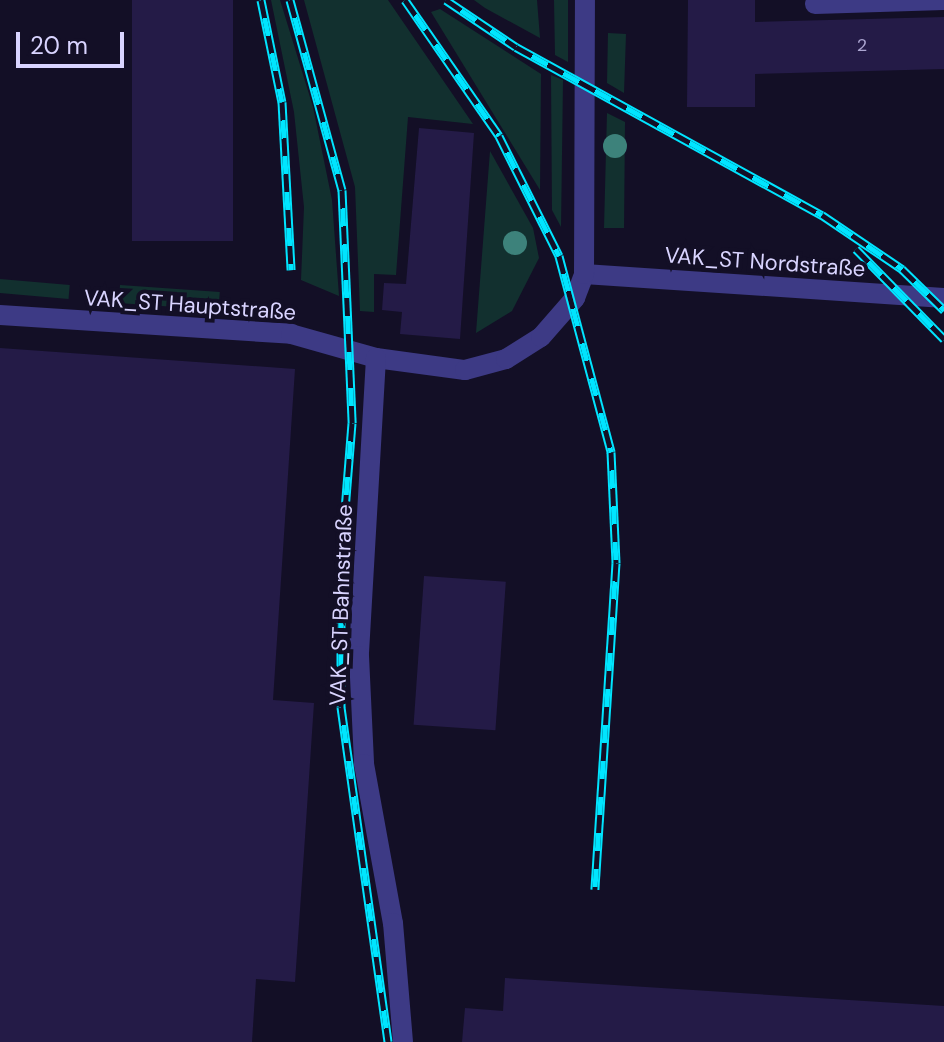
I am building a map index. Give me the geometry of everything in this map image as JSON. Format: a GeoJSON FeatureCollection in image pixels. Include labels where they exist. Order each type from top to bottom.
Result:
{"type":"FeatureCollection","features":[{"type":"Feature","properties":{"kind":"lane","name":"VAK_ST Hauptstraße"},"geometry":{"type":"LineString","coordinates":[[0,315],[291,334],[376,358],[465,370],[506,359],[541,337],[575,298],[584,274],[585,0]]}},
{"type":"Feature","properties":{"kind":"lane"},"geometry":{"type":"LineString","coordinates":[[815,4],[944,0]]}},
{"type":"Feature","properties":{"kind":"lane","name":"VAK_ST Nordstraße"},"geometry":{"type":"LineString","coordinates":[[584,274],[944,298]]}},
{"type":"Feature","properties":{"kind":"lane","name":"VAK_ST Bahnstraße"},"geometry":{"type":"LineString","coordinates":[[376,358],[359,656],[364,764],[393,923],[403,1042]]}},
{"type":"Feature","properties":{"kind":"green space"},"geometry":{"type":"Polygon","coordinates":[[[271,0],[280,0],[313,107],[332,200],[339,296],[301,280],[304,207],[294,112],[271,0]]]}},
{"type":"Feature","properties":{"kind":"green space"},"geometry":{"type":"Polygon","coordinates":[[[304,0],[388,0],[473,124],[408,117],[396,275],[374,274],[374,312],[360,311],[355,187],[304,0]]]}},
{"type":"Feature","properties":{"kind":"green space"},"geometry":{"type":"Polygon","coordinates":[[[474,0],[537,0],[540,38],[485,8],[474,0]]]}},
{"type":"Feature","properties":{"kind":"green space"},"geometry":{"type":"Polygon","coordinates":[[[554,0],[568,0],[568,62],[555,55],[554,0]]]}},
{"type":"Feature","properties":{"kind":"green space"},"geometry":{"type":"Polygon","coordinates":[[[440,9],[541,74],[540,190],[431,12],[440,9]]]}},
{"type":"Feature","properties":{"kind":"green space"},"geometry":{"type":"Polygon","coordinates":[[[608,33],[626,34],[624,93],[607,83],[608,33]]]}},
{"type":"Feature","properties":{"kind":"green space"},"geometry":{"type":"Polygon","coordinates":[[[551,75],[563,80],[561,227],[552,210],[551,75]]]}},
{"type":"Feature","properties":{"kind":"green space"},"geometry":{"type":"Polygon","coordinates":[[[607,113],[625,122],[624,228],[604,228],[607,113]]]}},
{"type":"Feature","properties":{"kind":"green space"},"geometry":{"type":"Polygon","coordinates":[[[490,151],[533,228],[539,258],[512,311],[476,333],[490,151]]]}},
{"type":"Feature","properties":{"kind":"green space"},"geometry":{"type":"Polygon","coordinates":[[[0,279],[70,285],[69,299],[0,293],[0,279]]]}},
{"type":"Feature","properties":{"kind":"green space"},"geometry":{"type":"Polygon","coordinates":[[[120,285],[220,292],[219,310],[119,303],[120,285]]]}},
{"type":"Feature","properties":{"kind":"building"},"geometry":{"type":"Polygon","coordinates":[[[132,0],[233,0],[233,241],[132,241],[132,0]]]}},
{"type":"Feature","properties":{"kind":"building"},"geometry":{"type":"Polygon","coordinates":[[[688,0],[755,0],[755,22],[944,17],[944,69],[755,74],[755,107],[687,107],[688,0]]]}},
{"type":"Feature","properties":{"kind":"building"},"geometry":{"type":"Polygon","coordinates":[[[419,128],[474,133],[460,339],[400,334],[402,312],[382,310],[384,283],[406,284],[419,128]]]}},
{"type":"Feature","properties":{"kind":"building"},"geometry":{"type":"Polygon","coordinates":[[[0,348],[295,369],[273,700],[314,703],[295,982],[256,979],[252,1042],[0,1042],[0,348]]]}},
{"type":"Feature","properties":{"kind":"building"},"geometry":{"type":"Polygon","coordinates":[[[424,576],[506,582],[495,730],[414,725],[424,576]]]}},
{"type":"Feature","properties":{"kind":"building"},"geometry":{"type":"Polygon","coordinates":[[[505,978],[944,1006],[944,1042],[462,1042],[465,1008],[503,1011],[505,978]]]}},
{"type":"Feature","properties":{"kind":"railway"},"geometry":{"type":"LineString","coordinates":[[261,0],[282,102],[291,270]]}},
{"type":"Feature","properties":{"kind":"railway"},"geometry":{"type":"LineString","coordinates":[[290,0],[342,190],[352,423],[341,559],[341,707],[388,1042]]}},
{"type":"Feature","properties":{"kind":"railway"},"geometry":{"type":"LineString","coordinates":[[405,0],[499,136],[559,256],[611,452],[616,563],[595,889]]}},
{"type":"Feature","properties":{"kind":"railway"},"geometry":{"type":"LineString","coordinates":[[446,0],[516,47],[822,215],[902,269],[944,310]]}},
{"type":"Feature","properties":{"kind":"railway"},"geometry":{"type":"LineString","coordinates":[[856,249],[944,339]]}}]}
